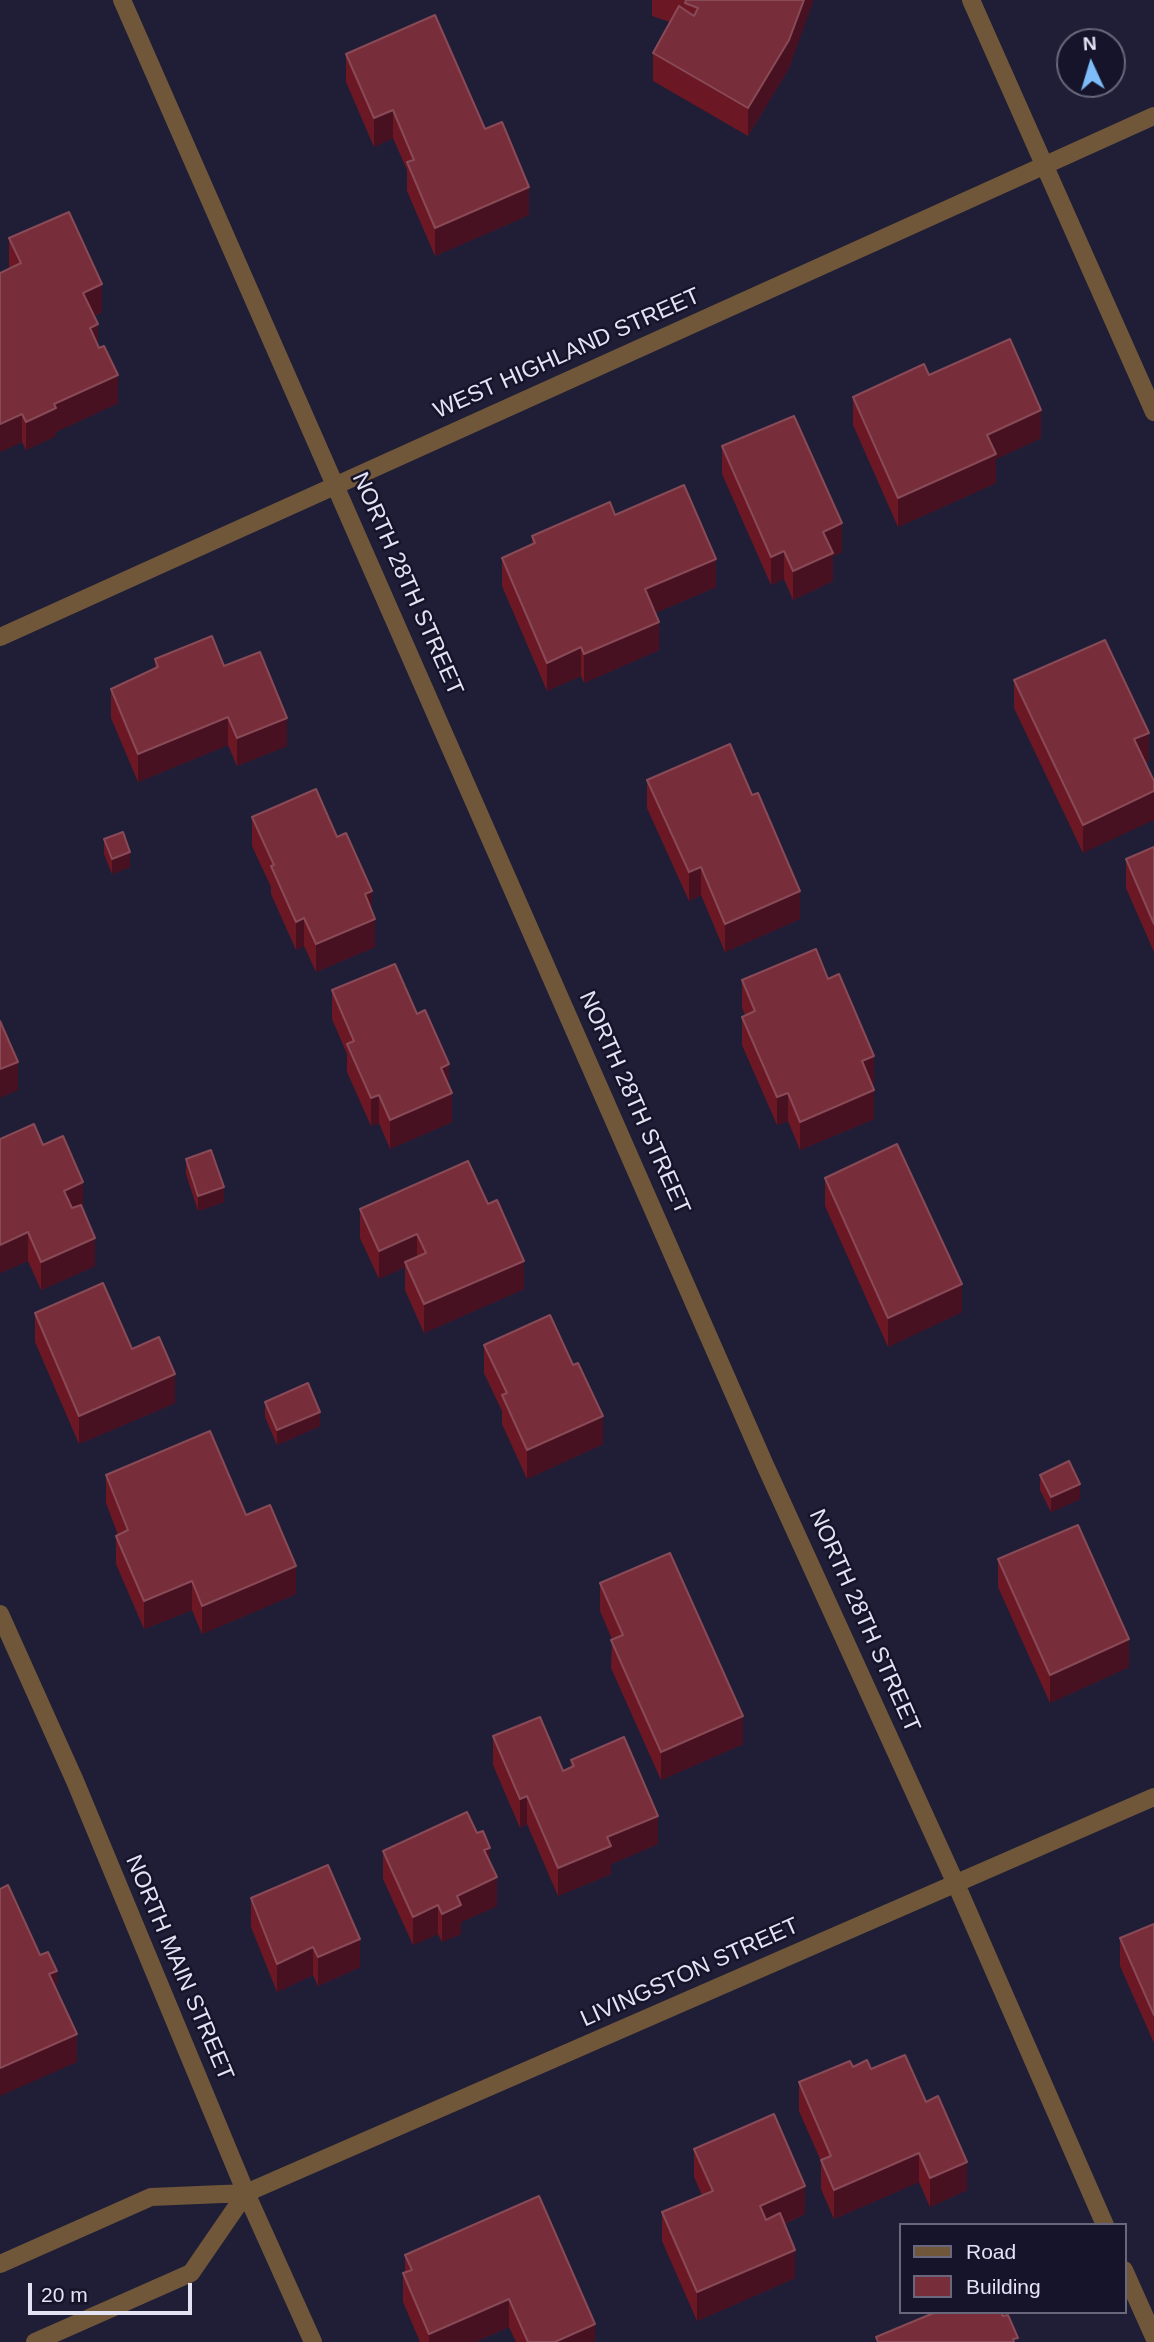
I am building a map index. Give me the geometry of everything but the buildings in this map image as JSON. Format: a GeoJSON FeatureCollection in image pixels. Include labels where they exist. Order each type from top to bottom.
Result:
{"type":"FeatureCollection","features":[{"type":"Feature","properties":{"kind":"street","name":"NORTH 28TH STREET"},"geometry":{"type":"LineString","coordinates":[[122,0],[760,1452],[956,1884],[1104,2223]]}},
{"type":"Feature","properties":{"kind":"street"},"geometry":{"type":"LineString","coordinates":[[971,0],[1154,412]]}},
{"type":"Feature","properties":{"kind":"street","name":"WEST HIGHLAND STREET"},"geometry":{"type":"LineString","coordinates":[[0,637],[1154,116]]}},
{"type":"Feature","properties":{"kind":"street","name":"NORTH MAIN STREET"},"geometry":{"type":"LineString","coordinates":[[0,1614],[75,1781],[246,2193],[313,2342]]}},
{"type":"Feature","properties":{"kind":"street","name":"LIVINGSTON STREET"},"geometry":{"type":"LineString","coordinates":[[0,2264],[151,2197],[246,2193],[1154,1797]]}},
{"type":"Feature","properties":{"kind":"street"},"geometry":{"type":"LineString","coordinates":[[35,2342],[191,2273],[246,2193]]}},
{"type":"Feature","properties":{"kind":"street"},"geometry":{"type":"LineString","coordinates":[[1126,2274],[1154,2337]]}}]}
